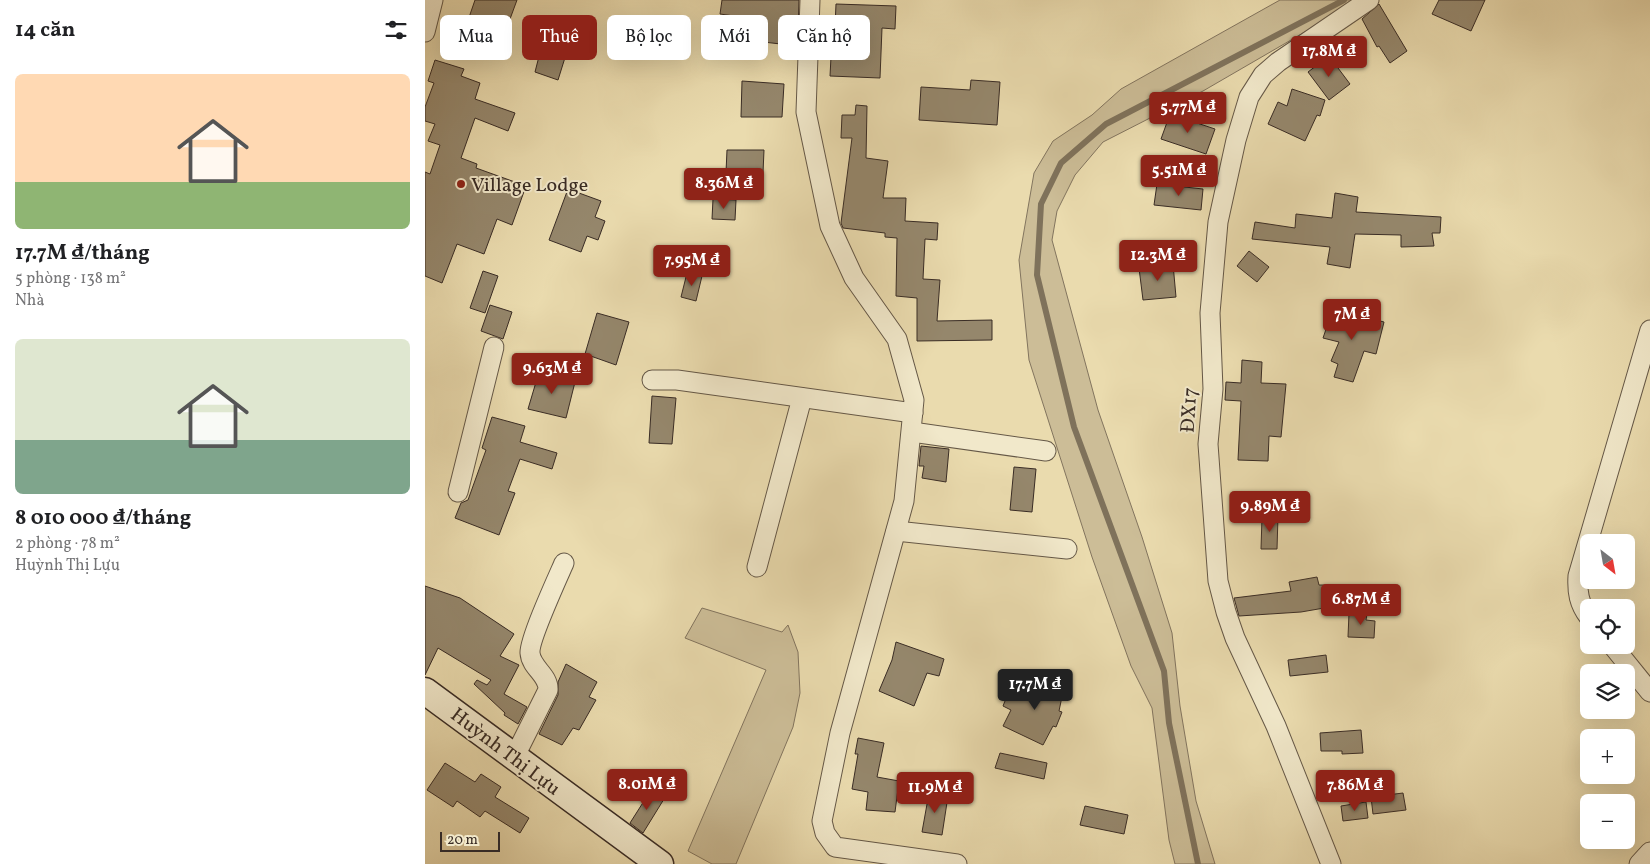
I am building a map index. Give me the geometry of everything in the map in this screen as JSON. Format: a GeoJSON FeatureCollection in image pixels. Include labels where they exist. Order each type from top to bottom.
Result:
{"type":"FeatureCollection","features":[{"type":"Feature","properties":{"kind":"street"},"geometry":{"type":"LineString","coordinates":[[425,32],[433,0]]}},
{"type":"Feature","properties":{"kind":"street"},"geometry":{"type":"LineString","coordinates":[[810,0],[806,112],[830,226],[854,278],[897,339],[914,400],[904,501],[841,734],[822,821],[825,833],[835,847],[907,860],[957,864]]}},
{"type":"Feature","properties":{"kind":"street","name":"ĐX17"},"geometry":{"type":"LineString","coordinates":[[1331,864],[1276,726],[1235,638],[1218,581],[1208,444],[1213,389],[1210,313],[1218,222],[1236,140],[1249,97],[1263,75],[1278,62],[1369,0]]}},
{"type":"Feature","properties":{"kind":"street"},"geometry":{"type":"LineString","coordinates":[[1580,600],[1577,592],[1578,576],[1650,330]]}},
{"type":"Feature","properties":{"kind":"street"},"geometry":{"type":"LineString","coordinates":[[458,492],[494,347]]}},
{"type":"Feature","properties":{"kind":"street"},"geometry":{"type":"LineString","coordinates":[[652,380],[677,380],[802,398],[1046,451]]}},
{"type":"Feature","properties":{"kind":"street"},"geometry":{"type":"LineString","coordinates":[[757,567],[802,398]]}},
{"type":"Feature","properties":{"kind":"street"},"geometry":{"type":"LineString","coordinates":[[896,531],[1067,549]]}},
{"type":"Feature","properties":{"kind":"street"},"geometry":{"type":"LineString","coordinates":[[514,758],[548,690],[547,681],[532,662],[530,647],[564,563]]}},
{"type":"Feature","properties":{"kind":"street"},"geometry":{"type":"LineString","coordinates":[[1619,654],[1650,692]]}},
{"type":"Feature","properties":{"kind":"street","name":"Huỳnh Thị Lựu"},"geometry":{"type":"LineString","coordinates":[[425,692],[647,860]]}},
{"type":"Feature","properties":{"kind":"street"},"geometry":{"type":"LineString","coordinates":[[1639,864],[1650,852]]}},
{"type":"Feature","properties":{"kind":"shaded area"},"geometry":{"type":"Polygon","coordinates":[[[1280,0],[1360,0],[1203,91],[1103,142],[1075,175],[1057,211],[1052,240],[1098,410],[1142,537],[1172,633],[1180,706],[1196,801],[1215,864],[1175,864],[1169,840],[1152,708],[1131,666],[1092,557],[1029,360],[1019,260],[1034,173],[1053,141],[1092,115],[1121,89],[1280,0]]]}},
{"type":"Feature","properties":{"kind":"shaded area"},"geometry":{"type":"Polygon","coordinates":[[[702,608],[782,632],[788,625],[798,652],[800,693],[793,727],[736,864],[712,864],[688,851],[766,670],[685,638],[702,608]]]}},
{"type":"Feature","properties":{"kind":"building"},"geometry":{"type":"Polygon","coordinates":[[[475,0],[517,0],[511,15],[470,15],[475,0]]]}},
{"type":"Feature","properties":{"kind":"building"},"geometry":{"type":"Polygon","coordinates":[[[722,0],[799,0],[799,15],[778,15],[778,44],[768,43],[768,15],[720,14],[722,0]]]}},
{"type":"Feature","properties":{"kind":"building"},"geometry":{"type":"Polygon","coordinates":[[[1439,0],[1485,0],[1471,31],[1432,14],[1439,0]]]}},
{"type":"Feature","properties":{"kind":"building"},"geometry":{"type":"Polygon","coordinates":[[[836,4],[896,6],[895,29],[882,28],[880,78],[830,76],[831,60],[870,60],[870,15],[836,15],[836,4]]]}},
{"type":"Feature","properties":{"kind":"building"},"geometry":{"type":"Polygon","coordinates":[[[1379,4],[1407,51],[1390,63],[1379,46],[1377,47],[1362,19],[1379,4]]]}},
{"type":"Feature","properties":{"kind":"building"},"geometry":{"type":"Polygon","coordinates":[[[1329,56],[1350,84],[1329,100],[1308,72],[1329,56]]]}},
{"type":"Feature","properties":{"kind":"building"},"geometry":{"type":"Polygon","coordinates":[[[435,60],[464,69],[461,76],[480,83],[475,99],[515,113],[508,131],[475,118],[461,158],[477,164],[476,168],[526,186],[512,225],[497,219],[484,254],[457,244],[442,283],[425,276],[425,172],[430,174],[440,145],[428,141],[435,124],[425,121],[425,107],[434,83],[428,81],[435,60]]]}},
{"type":"Feature","properties":{"kind":"building"},"geometry":{"type":"Polygon","coordinates":[[[538,60],[564,60],[558,80],[535,72],[538,60]]]}},
{"type":"Feature","properties":{"kind":"building"},"geometry":{"type":"Polygon","coordinates":[[[971,80],[1000,82],[997,125],[919,120],[921,87],[970,90],[971,80]]]}},
{"type":"Feature","properties":{"kind":"building"},"geometry":{"type":"Polygon","coordinates":[[[742,81],[784,84],[782,117],[741,117],[742,81]]]}},
{"type":"Feature","properties":{"kind":"building"},"geometry":{"type":"Polygon","coordinates":[[[1292,89],[1325,100],[1320,116],[1317,115],[1305,141],[1268,124],[1278,102],[1287,106],[1292,89]]]}},
{"type":"Feature","properties":{"kind":"building"},"geometry":{"type":"Polygon","coordinates":[[[856,105],[867,106],[866,158],[888,161],[883,198],[906,198],[905,221],[938,223],[937,240],[925,239],[923,279],[940,280],[937,321],[992,320],[992,340],[917,341],[917,298],[896,296],[897,238],[885,237],[885,233],[843,228],[841,223],[852,138],[841,138],[842,115],[855,115],[856,105]]]}},
{"type":"Feature","properties":{"kind":"building"},"geometry":{"type":"Polygon","coordinates":[[[1170,114],[1215,129],[1206,154],[1161,139],[1170,114]]]}},
{"type":"Feature","properties":{"kind":"building"},"geometry":{"type":"Polygon","coordinates":[[[727,150],[764,150],[762,196],[725,195],[727,150]]]}},
{"type":"Feature","properties":{"kind":"building"},"geometry":{"type":"Polygon","coordinates":[[[1157,184],[1203,189],[1201,210],[1154,205],[1157,184]]]}},
{"type":"Feature","properties":{"kind":"building"},"geometry":{"type":"Polygon","coordinates":[[[568,189],[601,201],[595,217],[605,221],[598,240],[587,236],[581,252],[549,240],[568,189]]]}},
{"type":"Feature","properties":{"kind":"building"},"geometry":{"type":"Polygon","coordinates":[[[1335,193],[1358,197],[1356,212],[1441,217],[1440,233],[1432,233],[1434,246],[1401,247],[1401,235],[1355,234],[1350,268],[1327,264],[1330,247],[1252,239],[1255,222],[1295,228],[1296,214],[1332,218],[1335,193]]]}},
{"type":"Feature","properties":{"kind":"building"},"geometry":{"type":"Polygon","coordinates":[[[713,199],[736,200],[735,220],[712,219],[713,199]]]}},
{"type":"Feature","properties":{"kind":"building"},"geometry":{"type":"Polygon","coordinates":[[[1249,251],[1269,267],[1257,282],[1237,266],[1249,251]]]}},
{"type":"Feature","properties":{"kind":"building"},"geometry":{"type":"Polygon","coordinates":[[[1173,264],[1176,297],[1143,300],[1139,268],[1173,264]]]}},
{"type":"Feature","properties":{"kind":"building"},"geometry":{"type":"Polygon","coordinates":[[[483,271],[498,276],[485,313],[470,308],[483,271]]]}},
{"type":"Feature","properties":{"kind":"building"},"geometry":{"type":"Polygon","coordinates":[[[687,273],[702,276],[696,301],[681,297],[687,273]]]}},
{"type":"Feature","properties":{"kind":"building"},"geometry":{"type":"Polygon","coordinates":[[[490,305],[512,312],[503,339],[481,331],[490,305]]]}},
{"type":"Feature","properties":{"kind":"building"},"geometry":{"type":"Polygon","coordinates":[[[1333,309],[1384,322],[1376,354],[1364,351],[1353,382],[1334,377],[1338,364],[1331,361],[1339,342],[1323,338],[1333,309]]]}},
{"type":"Feature","properties":{"kind":"building"},"geometry":{"type":"Polygon","coordinates":[[[597,313],[629,322],[616,365],[585,354],[597,313]]]}},
{"type":"Feature","properties":{"kind":"building"},"geometry":{"type":"Polygon","coordinates":[[[1242,360],[1262,362],[1261,383],[1286,384],[1281,437],[1269,436],[1268,461],[1238,460],[1241,401],[1225,400],[1226,382],[1241,383],[1242,360]]]}},
{"type":"Feature","properties":{"kind":"building"},"geometry":{"type":"Polygon","coordinates":[[[539,372],[575,382],[566,418],[528,409],[539,372]]]}},
{"type":"Feature","properties":{"kind":"building"},"geometry":{"type":"Polygon","coordinates":[[[652,396],[676,398],[672,444],[649,443],[652,396]]]}},
{"type":"Feature","properties":{"kind":"building"},"geometry":{"type":"Polygon","coordinates":[[[492,417],[525,426],[520,442],[557,453],[552,469],[520,459],[508,491],[515,493],[499,535],[455,518],[461,503],[468,500],[486,450],[482,448],[492,417]]]}},
{"type":"Feature","properties":{"kind":"building"},"geometry":{"type":"Polygon","coordinates":[[[921,446],[949,449],[946,482],[922,478],[924,466],[919,466],[921,446]]]}},
{"type":"Feature","properties":{"kind":"building"},"geometry":{"type":"Polygon","coordinates":[[[1014,467],[1036,469],[1032,512],[1010,510],[1014,467]]]}},
{"type":"Feature","properties":{"kind":"building"},"geometry":{"type":"Polygon","coordinates":[[[1278,516],[1277,549],[1261,549],[1262,517],[1278,516]]]}},
{"type":"Feature","properties":{"kind":"building"},"geometry":{"type":"Polygon","coordinates":[[[1317,577],[1319,585],[1353,585],[1353,603],[1301,612],[1239,616],[1234,598],[1291,591],[1289,582],[1317,577]]]}},
{"type":"Feature","properties":{"kind":"building"},"geometry":{"type":"Polygon","coordinates":[[[425,586],[460,598],[514,634],[500,656],[519,665],[504,694],[527,707],[518,724],[504,715],[505,713],[474,684],[477,680],[487,685],[491,680],[438,648],[425,675],[425,586]]]}},
{"type":"Feature","properties":{"kind":"building"},"geometry":{"type":"Polygon","coordinates":[[[1349,613],[1367,614],[1366,620],[1375,621],[1374,638],[1348,637],[1349,613]]]}},
{"type":"Feature","properties":{"kind":"building"},"geometry":{"type":"Polygon","coordinates":[[[896,642],[944,659],[939,676],[927,673],[914,706],[879,691],[892,660],[896,642]]]}},
{"type":"Feature","properties":{"kind":"building"},"geometry":{"type":"Polygon","coordinates":[[[1326,655],[1328,672],[1290,676],[1288,660],[1326,655]]]}},
{"type":"Feature","properties":{"kind":"building"},"geometry":{"type":"Polygon","coordinates":[[[566,664],[597,682],[589,697],[596,700],[579,730],[573,728],[562,745],[539,734],[558,695],[558,682],[566,664]]]}},
{"type":"Feature","properties":{"kind":"building"},"geometry":{"type":"Polygon","coordinates":[[[1032,681],[1064,687],[1059,711],[1062,712],[1056,727],[1053,726],[1043,745],[1003,726],[1011,710],[1003,706],[1009,691],[1029,699],[1032,681]]]}},
{"type":"Feature","properties":{"kind":"building"},"geometry":{"type":"Polygon","coordinates":[[[1361,730],[1363,753],[1342,754],[1342,751],[1321,751],[1320,733],[1361,730]]]}},
{"type":"Feature","properties":{"kind":"building"},"geometry":{"type":"Polygon","coordinates":[[[858,738],[884,743],[877,777],[899,781],[895,812],[866,810],[868,792],[852,789],[858,754],[855,754],[858,738]]]}},
{"type":"Feature","properties":{"kind":"building"},"geometry":{"type":"Polygon","coordinates":[[[1000,753],[1047,763],[1044,779],[995,768],[1000,753]]]}},
{"type":"Feature","properties":{"kind":"building"},"geometry":{"type":"Polygon","coordinates":[[[445,763],[475,782],[481,774],[501,787],[495,797],[529,818],[520,833],[485,811],[480,817],[457,801],[453,807],[427,790],[445,763]]]}},
{"type":"Feature","properties":{"kind":"building"},"geometry":{"type":"Polygon","coordinates":[[[651,790],[664,799],[643,833],[630,823],[651,790]]]}},
{"type":"Feature","properties":{"kind":"building"},"geometry":{"type":"Polygon","coordinates":[[[929,793],[948,796],[942,835],[922,832],[929,793]]]}},
{"type":"Feature","properties":{"kind":"building"},"geometry":{"type":"Polygon","coordinates":[[[1403,793],[1406,810],[1373,814],[1371,797],[1403,793]]]}},
{"type":"Feature","properties":{"kind":"building"},"geometry":{"type":"Polygon","coordinates":[[[1366,802],[1368,818],[1343,821],[1341,806],[1366,802]]]}},
{"type":"Feature","properties":{"kind":"building"},"geometry":{"type":"Polygon","coordinates":[[[1085,806],[1128,815],[1124,834],[1080,825],[1085,806]]]}},
{"type":"Feature","properties":{"kind":"waterway"},"geometry":{"type":"LineString","coordinates":[[1198,864],[1169,723],[1164,671],[1074,427],[1037,275],[1041,204],[1061,163],[1106,124],[1344,0]]}},
{"type":"Feature","properties":{"kind":"place","name":"Village Lodge"},"geometry":{"type":"Point","coordinates":[461,184]}}]}
